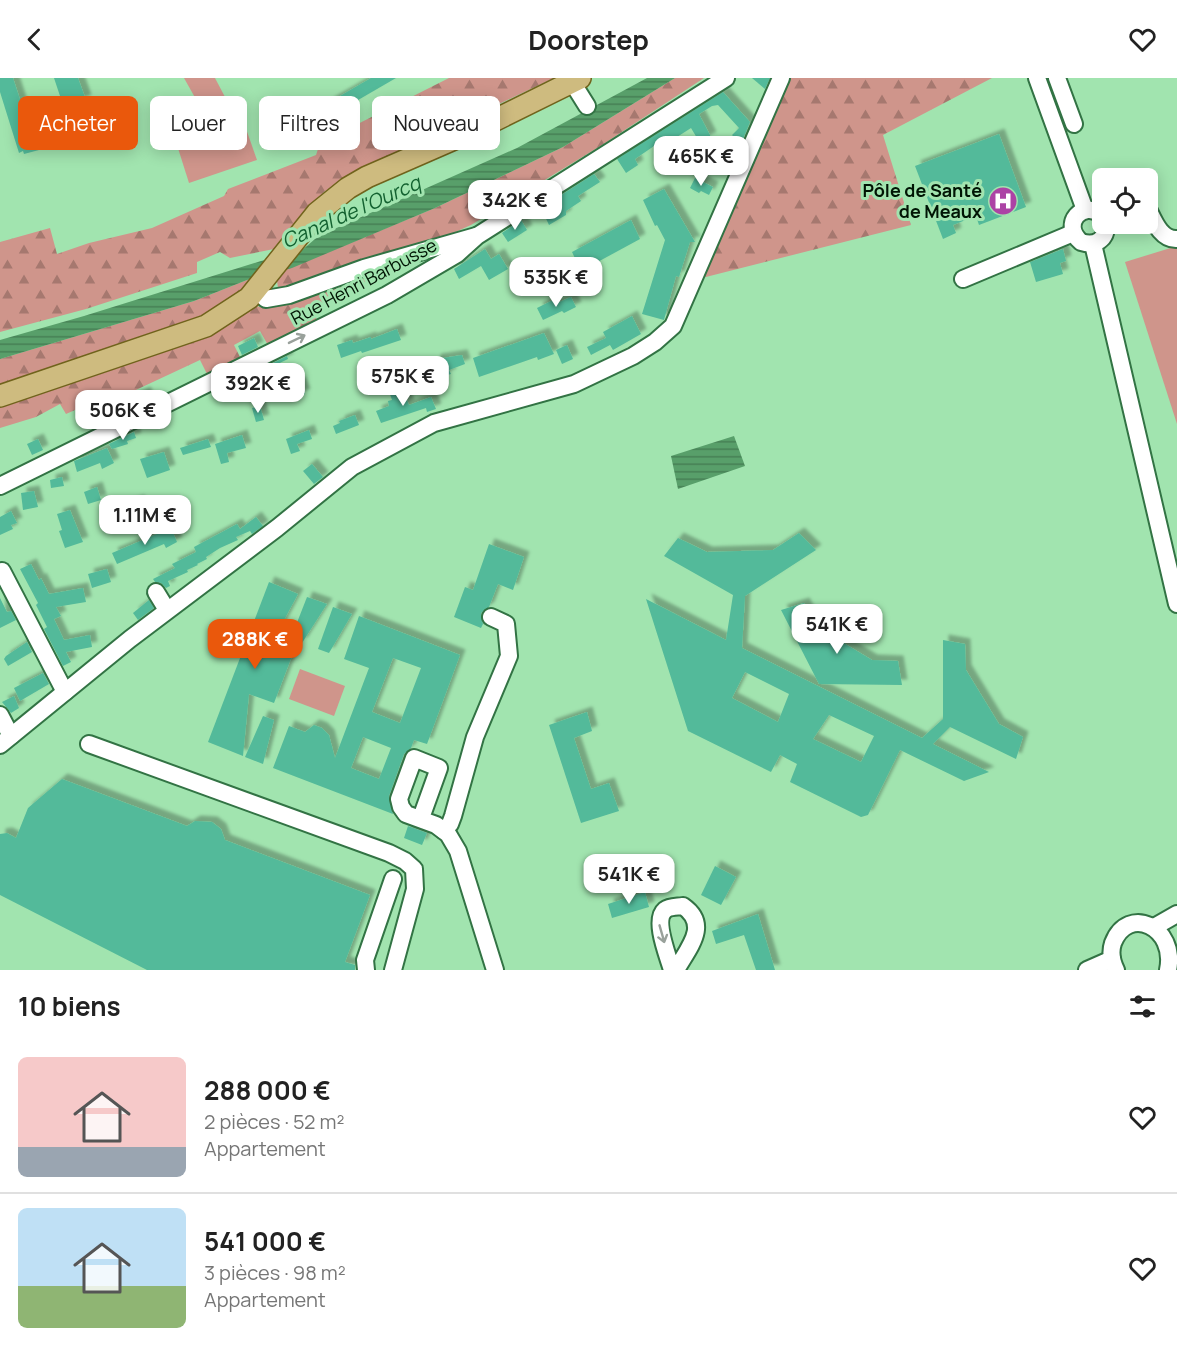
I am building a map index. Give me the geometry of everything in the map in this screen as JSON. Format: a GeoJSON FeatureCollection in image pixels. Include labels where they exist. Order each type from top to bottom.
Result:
{"type":"FeatureCollection","features":[{"type":"Feature","properties":{"kind":"main road"},"geometry":{"type":"LineString","coordinates":[[0,396],[206,326],[252,294],[317,213],[348,188],[367,177],[477,129],[576,80]]}},
{"type":"Feature","properties":{"kind":"street","name":"Rue Henri Barbusse"},"geometry":{"type":"LineString","coordinates":[[0,486],[387,295],[457,254],[477,236],[726,78]]}},
{"type":"Feature","properties":{"kind":"street"},"geometry":{"type":"LineString","coordinates":[[0,715],[5,741],[167,610],[277,528],[352,467],[378,452],[434,423],[574,384],[633,356],[655,342],[674,326],[781,78]]}},
{"type":"Feature","properties":{"kind":"street"},"geometry":{"type":"LineString","coordinates":[[1037,78],[1085,210]]}},
{"type":"Feature","properties":{"kind":"street"},"geometry":{"type":"LineString","coordinates":[[1056,78],[1074,124]]}},
{"type":"Feature","properties":{"kind":"street"},"geometry":{"type":"LineString","coordinates":[[576,80],[587,106]]}},
{"type":"Feature","properties":{"kind":"street"},"geometry":{"type":"LineString","coordinates":[[1092,210],[1085,210],[1077,214],[1074,219],[1073,233],[1081,242],[1093,244],[1105,234]]}},
{"type":"Feature","properties":{"kind":"street"},"geometry":{"type":"LineString","coordinates":[[1158,229],[1165,236],[1177,239]]}},
{"type":"Feature","properties":{"kind":"street"},"geometry":{"type":"LineString","coordinates":[[963,279],[1073,233]]}},
{"type":"Feature","properties":{"kind":"street"},"geometry":{"type":"LineString","coordinates":[[252,294],[266,299],[289,295],[364,268],[452,241],[477,236]]}},
{"type":"Feature","properties":{"kind":"street"},"geometry":{"type":"LineString","coordinates":[[1093,244],[1177,604]]}},
{"type":"Feature","properties":{"kind":"street"},"geometry":{"type":"LineString","coordinates":[[2,571],[65,692]]}},
{"type":"Feature","properties":{"kind":"street"},"geometry":{"type":"LineString","coordinates":[[156,592],[167,610]]}},
{"type":"Feature","properties":{"kind":"street"},"geometry":{"type":"LineString","coordinates":[[442,830],[450,824],[475,737],[509,656],[506,624],[491,617]]}},
{"type":"Feature","properties":{"kind":"street"},"geometry":{"type":"LineString","coordinates":[[89,744],[389,853],[405,861],[414,869],[415,889],[393,970]]}},
{"type":"Feature","properties":{"kind":"street"},"geometry":{"type":"LineString","coordinates":[[421,818],[448,834],[458,851],[495,970]]}},
{"type":"Feature","properties":{"kind":"street"},"geometry":{"type":"LineString","coordinates":[[366,970],[365,960],[393,879]]}},
{"type":"Feature","properties":{"kind":"street"},"geometry":{"type":"LineString","coordinates":[[1156,926],[1177,914]]}},
{"type":"Feature","properties":{"kind":"street"},"geometry":{"type":"LineString","coordinates":[[1087,970],[1114,965],[1112,950],[1114,940],[1120,932],[1137,923],[1147,923],[1156,926],[1174,940],[1168,970]]}},
{"type":"Feature","properties":{"kind":"green space"},"geometry":{"type":"Polygon","coordinates":[[[184,78],[215,78],[224,96],[194,96],[184,78]]]}},
{"type":"Feature","properties":{"kind":"green space"},"geometry":{"type":"Polygon","coordinates":[[[449,78],[554,78],[500,104],[500,96],[413,96],[449,78]]]}},
{"type":"Feature","properties":{"kind":"green space"},"geometry":{"type":"Polygon","coordinates":[[[675,78],[704,78],[602,145],[471,225],[433,242],[285,290],[278,288],[277,281],[285,270],[435,208],[563,147],[675,78]]]}},
{"type":"Feature","properties":{"kind":"green space"},"geometry":{"type":"Polygon","coordinates":[[[780,78],[992,78],[883,135],[911,225],[694,280],[780,78]]]}},
{"type":"Feature","properties":{"kind":"green space"},"geometry":{"type":"Polygon","coordinates":[[[372,117],[372,150],[402,150],[353,173],[324,192],[274,249],[230,258],[220,252],[197,262],[197,273],[86,309],[0,332],[0,242],[50,228],[57,254],[89,243],[152,228],[224,196],[228,189],[316,155],[318,150],[360,150],[360,123],[372,117]]]}},
{"type":"Feature","properties":{"kind":"green space"},"geometry":{"type":"Polygon","coordinates":[[[247,132],[257,160],[189,183],[179,150],[247,150],[247,132]]]}},
{"type":"Feature","properties":{"kind":"green space"},"geometry":{"type":"Polygon","coordinates":[[[1177,246],[1177,424],[1125,262],[1177,246]]]}},
{"type":"Feature","properties":{"kind":"green space"},"geometry":{"type":"Polygon","coordinates":[[[425,253],[312,308],[318,323],[269,347],[260,331],[234,345],[242,361],[208,376],[200,360],[123,396],[120,390],[66,414],[60,404],[36,417],[0,428],[0,403],[256,306],[266,308],[425,253]]]}},
{"type":"Feature","properties":{"kind":"green space"},"geometry":{"type":"Polygon","coordinates":[[[252,278],[228,303],[204,319],[0,386],[0,359],[194,301],[252,278]]]}},
{"type":"Feature","properties":{"kind":"green space"},"geometry":{"type":"Polygon","coordinates":[[[300,669],[345,686],[334,716],[289,699],[300,669]]]}},
{"type":"Feature","properties":{"kind":"shaded area"},"geometry":{"type":"Polygon","coordinates":[[[647,78],[675,78],[563,147],[435,208],[292,268],[247,280],[194,301],[0,359],[0,340],[301,251],[315,239],[332,230],[517,148],[647,78]]]}},
{"type":"Feature","properties":{"kind":"shaded area"},"geometry":{"type":"Polygon","coordinates":[[[734,436],[745,466],[678,489],[671,456],[734,436]]]}},
{"type":"Feature","properties":{"kind":"building"},"geometry":{"type":"Polygon","coordinates":[[[0,78],[13,78],[19,96],[18,150],[0,92],[0,78]]]}},
{"type":"Feature","properties":{"kind":"building"},"geometry":{"type":"Polygon","coordinates":[[[54,78],[78,78],[85,96],[60,96],[54,78]]]}},
{"type":"Feature","properties":{"kind":"building"},"geometry":{"type":"Polygon","coordinates":[[[371,78],[396,78],[360,99],[360,96],[340,96],[371,78]]]}},
{"type":"Feature","properties":{"kind":"building"},"geometry":{"type":"Polygon","coordinates":[[[752,78],[770,78],[765,89],[752,78]]]}},
{"type":"Feature","properties":{"kind":"building"},"geometry":{"type":"Polygon","coordinates":[[[723,92],[750,122],[741,144],[732,135],[739,128],[718,105],[712,106],[699,114],[711,137],[700,143],[691,128],[666,144],[673,157],[663,163],[654,146],[635,159],[638,165],[626,173],[617,159],[723,92]]]}},
{"type":"Feature","properties":{"kind":"building"},"geometry":{"type":"Polygon","coordinates":[[[999,134],[1026,207],[979,225],[976,216],[953,225],[956,233],[943,239],[915,166],[999,134]]]}},
{"type":"Feature","properties":{"kind":"building"},"geometry":{"type":"Polygon","coordinates":[[[18,150],[39,150],[24,154],[23,151],[19,153],[18,150]]]}},
{"type":"Feature","properties":{"kind":"building"},"geometry":{"type":"Polygon","coordinates":[[[594,174],[600,182],[578,196],[581,201],[566,211],[566,215],[549,225],[541,208],[594,174]]]}},
{"type":"Feature","properties":{"kind":"building"},"geometry":{"type":"Polygon","coordinates":[[[695,178],[713,187],[709,195],[690,188],[695,178]]]}},
{"type":"Feature","properties":{"kind":"building"},"geometry":{"type":"Polygon","coordinates":[[[664,189],[695,242],[690,242],[679,277],[676,276],[664,320],[642,314],[665,240],[657,225],[655,226],[643,200],[664,189]]]}},
{"type":"Feature","properties":{"kind":"building"},"geometry":{"type":"Polygon","coordinates":[[[521,220],[527,230],[508,242],[502,233],[521,220]]]}},
{"type":"Feature","properties":{"kind":"building"},"geometry":{"type":"Polygon","coordinates":[[[631,220],[640,239],[581,271],[572,252],[631,220]]]}},
{"type":"Feature","properties":{"kind":"building"},"geometry":{"type":"Polygon","coordinates":[[[485,249],[491,259],[499,254],[508,269],[489,280],[481,266],[459,279],[454,269],[485,249]]]}},
{"type":"Feature","properties":{"kind":"building"},"geometry":{"type":"Polygon","coordinates":[[[1063,249],[1066,261],[1060,263],[1063,274],[1036,282],[1030,262],[1063,249]]]}},
{"type":"Feature","properties":{"kind":"building"},"geometry":{"type":"Polygon","coordinates":[[[571,297],[576,307],[543,320],[537,308],[553,300],[555,304],[571,297]]]}},
{"type":"Feature","properties":{"kind":"building"},"geometry":{"type":"Polygon","coordinates":[[[632,316],[641,334],[613,350],[610,345],[591,355],[587,347],[606,338],[603,332],[632,316]]]}},
{"type":"Feature","properties":{"kind":"building"},"geometry":{"type":"Polygon","coordinates":[[[397,329],[401,340],[341,358],[337,345],[352,340],[353,343],[371,337],[371,339],[397,329]]]}},
{"type":"Feature","properties":{"kind":"building"},"geometry":{"type":"Polygon","coordinates":[[[544,333],[554,354],[538,360],[537,357],[479,377],[473,358],[544,333]]]}},
{"type":"Feature","properties":{"kind":"building"},"geometry":{"type":"Polygon","coordinates":[[[254,338],[258,347],[242,355],[238,346],[254,338]]]}},
{"type":"Feature","properties":{"kind":"building"},"geometry":{"type":"Polygon","coordinates":[[[567,345],[573,359],[562,364],[556,350],[567,345]]]}},
{"type":"Feature","properties":{"kind":"building"},"geometry":{"type":"Polygon","coordinates":[[[462,355],[465,364],[449,370],[451,374],[440,377],[438,371],[432,368],[436,359],[462,355]]]}},
{"type":"Feature","properties":{"kind":"building"},"geometry":{"type":"Polygon","coordinates":[[[287,356],[288,359],[246,379],[245,377],[287,356]]]}},
{"type":"Feature","properties":{"kind":"building"},"geometry":{"type":"Polygon","coordinates":[[[300,382],[305,394],[290,400],[285,387],[300,382]]]}},
{"type":"Feature","properties":{"kind":"building"},"geometry":{"type":"Polygon","coordinates":[[[399,391],[401,397],[405,395],[409,405],[431,397],[436,409],[427,412],[426,408],[381,423],[376,411],[389,406],[388,401],[392,400],[390,394],[399,391]]]}},
{"type":"Feature","properties":{"kind":"building"},"geometry":{"type":"Polygon","coordinates":[[[145,392],[149,400],[132,408],[129,399],[145,392]]]}},
{"type":"Feature","properties":{"kind":"building"},"geometry":{"type":"Polygon","coordinates":[[[108,405],[114,417],[99,425],[94,412],[108,405]]]}},
{"type":"Feature","properties":{"kind":"building"},"geometry":{"type":"Polygon","coordinates":[[[260,406],[264,420],[256,422],[252,408],[260,406]]]}},
{"type":"Feature","properties":{"kind":"building"},"geometry":{"type":"Polygon","coordinates":[[[355,415],[359,425],[336,434],[333,426],[355,415]]]}},
{"type":"Feature","properties":{"kind":"building"},"geometry":{"type":"Polygon","coordinates":[[[309,430],[312,439],[297,444],[300,451],[291,454],[286,439],[309,430]]]}},
{"type":"Feature","properties":{"kind":"building"},"geometry":{"type":"Polygon","coordinates":[[[134,432],[136,438],[127,441],[128,444],[112,449],[109,444],[134,432]]]}},
{"type":"Feature","properties":{"kind":"building"},"geometry":{"type":"Polygon","coordinates":[[[242,435],[246,448],[227,453],[229,462],[221,464],[215,444],[242,435]]]}},
{"type":"Feature","properties":{"kind":"building"},"geometry":{"type":"Polygon","coordinates":[[[38,439],[43,450],[32,455],[27,444],[38,439]]]}},
{"type":"Feature","properties":{"kind":"building"},"geometry":{"type":"Polygon","coordinates":[[[208,439],[211,447],[183,455],[180,448],[208,439]]]}},
{"type":"Feature","properties":{"kind":"building"},"geometry":{"type":"Polygon","coordinates":[[[107,448],[114,463],[102,469],[100,463],[77,472],[74,461],[107,448]]]}},
{"type":"Feature","properties":{"kind":"building"},"geometry":{"type":"Polygon","coordinates":[[[164,452],[170,470],[147,478],[140,459],[164,452]]]}},
{"type":"Feature","properties":{"kind":"building"},"geometry":{"type":"Polygon","coordinates":[[[312,464],[323,477],[314,484],[303,471],[312,464]]]}},
{"type":"Feature","properties":{"kind":"building"},"geometry":{"type":"Polygon","coordinates":[[[62,477],[64,486],[51,488],[50,480],[62,477]]]}},
{"type":"Feature","properties":{"kind":"building"},"geometry":{"type":"Polygon","coordinates":[[[97,487],[101,500],[88,504],[84,492],[97,487]]]}},
{"type":"Feature","properties":{"kind":"building"},"geometry":{"type":"Polygon","coordinates":[[[34,491],[38,507],[23,510],[21,493],[34,491]]]}},
{"type":"Feature","properties":{"kind":"building"},"geometry":{"type":"Polygon","coordinates":[[[139,500],[143,513],[127,519],[122,506],[139,500]]]}},
{"type":"Feature","properties":{"kind":"building"},"geometry":{"type":"Polygon","coordinates":[[[70,510],[83,542],[65,548],[59,531],[62,530],[57,514],[70,510]]]}},
{"type":"Feature","properties":{"kind":"building"},"geometry":{"type":"Polygon","coordinates":[[[11,511],[17,523],[11,525],[13,529],[0,535],[0,517],[11,511]]]}},
{"type":"Feature","properties":{"kind":"building"},"geometry":{"type":"Polygon","coordinates":[[[256,517],[263,526],[252,534],[250,531],[236,537],[238,540],[220,548],[198,565],[187,570],[188,572],[168,581],[170,586],[166,588],[153,579],[175,568],[172,564],[196,552],[194,547],[237,524],[240,529],[256,517]]]}},
{"type":"Feature","properties":{"kind":"building"},"geometry":{"type":"Polygon","coordinates":[[[171,528],[177,542],[166,548],[164,544],[117,564],[112,553],[171,528]]]}},
{"type":"Feature","properties":{"kind":"building"},"geometry":{"type":"Polygon","coordinates":[[[799,533],[816,550],[745,596],[742,648],[922,738],[943,719],[943,640],[965,644],[966,670],[999,724],[1023,737],[1016,759],[950,727],[933,744],[989,772],[964,781],[900,750],[868,815],[861,817],[790,782],[797,764],[780,755],[771,772],[688,731],[646,599],[726,640],[733,595],[664,556],[678,538],[707,552],[773,550],[799,533]],[[745,672],[732,698],[778,722],[789,694],[745,672]],[[829,715],[813,739],[861,762],[874,736],[829,715]]]}},
{"type":"Feature","properties":{"kind":"building"},"geometry":{"type":"Polygon","coordinates":[[[489,544],[524,557],[513,590],[498,584],[489,607],[481,613],[483,624],[481,628],[454,617],[465,587],[473,590],[489,544]]]}},
{"type":"Feature","properties":{"kind":"building"},"geometry":{"type":"Polygon","coordinates":[[[31,564],[49,594],[83,588],[86,602],[56,607],[61,616],[54,619],[64,640],[90,635],[92,647],[66,652],[71,662],[63,666],[44,629],[47,627],[36,605],[38,603],[20,569],[31,564]]]}},
{"type":"Feature","properties":{"kind":"building"},"geometry":{"type":"Polygon","coordinates":[[[107,569],[111,582],[92,588],[88,574],[107,569]]]}},
{"type":"Feature","properties":{"kind":"building"},"geometry":{"type":"Polygon","coordinates":[[[269,582],[298,594],[269,648],[292,656],[274,703],[249,694],[243,756],[208,742],[269,582]]]}},
{"type":"Feature","properties":{"kind":"building"},"geometry":{"type":"Polygon","coordinates":[[[307,597],[327,604],[302,643],[291,638],[307,597]]]}},
{"type":"Feature","properties":{"kind":"building"},"geometry":{"type":"Polygon","coordinates":[[[0,598],[7,612],[11,611],[16,620],[0,628],[0,598]]]}},
{"type":"Feature","properties":{"kind":"building"},"geometry":{"type":"Polygon","coordinates":[[[149,600],[154,608],[138,620],[133,613],[149,600]]]}},
{"type":"Feature","properties":{"kind":"building"},"geometry":{"type":"Polygon","coordinates":[[[804,603],[817,627],[872,660],[898,661],[902,685],[819,684],[781,610],[804,603]]]}},
{"type":"Feature","properties":{"kind":"building"},"geometry":{"type":"Polygon","coordinates":[[[333,607],[352,614],[329,653],[318,649],[333,607]]]}},
{"type":"Feature","properties":{"kind":"building"},"geometry":{"type":"Polygon","coordinates":[[[359,616],[460,655],[427,744],[414,740],[411,748],[404,754],[389,796],[393,814],[273,768],[289,726],[305,732],[314,725],[322,728],[329,735],[335,758],[369,668],[344,659],[359,616]],[[393,658],[372,712],[400,723],[421,668],[393,658]],[[363,737],[351,768],[379,779],[391,748],[363,737]]]}},
{"type":"Feature","properties":{"kind":"building"},"geometry":{"type":"Polygon","coordinates":[[[27,642],[32,652],[8,666],[4,659],[6,656],[27,642]]]}},
{"type":"Feature","properties":{"kind":"building"},"geometry":{"type":"Polygon","coordinates":[[[43,673],[49,684],[20,701],[14,688],[43,673]]]}},
{"type":"Feature","properties":{"kind":"building"},"geometry":{"type":"Polygon","coordinates":[[[14,696],[19,708],[11,713],[2,702],[14,696]]]}},
{"type":"Feature","properties":{"kind":"building"},"geometry":{"type":"Polygon","coordinates":[[[587,712],[592,731],[574,738],[591,789],[609,783],[619,811],[581,823],[549,725],[587,712]]]}},
{"type":"Feature","properties":{"kind":"building"},"geometry":{"type":"Polygon","coordinates":[[[263,716],[274,720],[263,764],[245,757],[263,716]]]}},
{"type":"Feature","properties":{"kind":"building"},"geometry":{"type":"Polygon","coordinates":[[[62,779],[187,826],[195,821],[212,822],[221,829],[225,840],[370,895],[345,962],[355,965],[355,970],[147,970],[0,895],[0,834],[7,833],[16,838],[28,808],[62,779]]]}},
{"type":"Feature","properties":{"kind":"building"},"geometry":{"type":"Polygon","coordinates":[[[408,826],[427,833],[422,845],[404,838],[408,826]]]}},
{"type":"Feature","properties":{"kind":"building"},"geometry":{"type":"Polygon","coordinates":[[[715,866],[736,877],[721,905],[701,895],[715,866]]]}},
{"type":"Feature","properties":{"kind":"building"},"geometry":{"type":"Polygon","coordinates":[[[645,892],[649,907],[612,918],[608,904],[645,892]]]}},
{"type":"Feature","properties":{"kind":"building"},"geometry":{"type":"Polygon","coordinates":[[[758,914],[775,970],[756,970],[744,935],[716,944],[712,931],[758,914]]]}},
{"type":"Feature","properties":{"kind":"place","name":"Pôle de Santé de Meaux"},"geometry":{"type":"Point","coordinates":[1003,201]}},
{"type":"Feature","properties":{"kind":"water label","name":"Canal de l'Ourcq"},"geometry":{"type":"Point","coordinates":[351,212]}}]}
